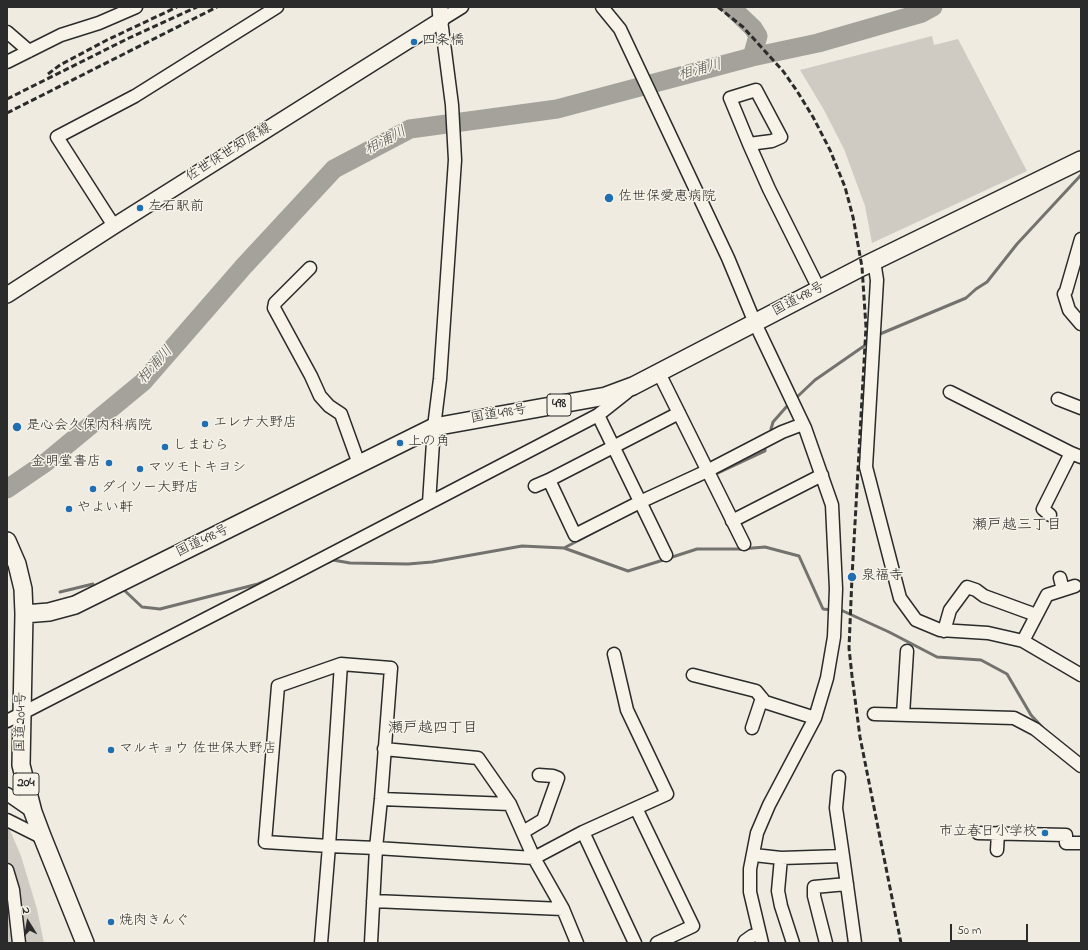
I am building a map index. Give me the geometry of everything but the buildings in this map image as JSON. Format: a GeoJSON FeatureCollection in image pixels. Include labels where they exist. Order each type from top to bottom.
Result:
{"type":"FeatureCollection","features":[{"type":"Feature","properties":{"kind":"highway","name":"国道498号"},"geometry":{"type":"LineString","coordinates":[[24,614],[49,612],[75,605],[434,427],[606,396],[633,386],[874,261],[1081,160]]}},
{"type":"Feature","properties":{"kind":"highway","name":"国道204号"},"geometry":{"type":"LineString","coordinates":[[7,541],[17,564],[23,589],[24,614],[14,718],[21,765],[33,812],[85,943]]}},
{"type":"Feature","properties":{"kind":"main road","name":"佐世保世知原線"},"geometry":{"type":"LineString","coordinates":[[7,294],[440,14]]}},
{"type":"Feature","properties":{"kind":"street"},"geometry":{"type":"LineString","coordinates":[[7,62],[61,35],[99,23],[136,7]]}},
{"type":"Feature","properties":{"kind":"street"},"geometry":{"type":"LineString","coordinates":[[114,226],[57,137],[135,96],[277,7]]}},
{"type":"Feature","properties":{"kind":"street"},"geometry":{"type":"LineString","coordinates":[[429,503],[434,427],[440,379],[455,160],[452,105],[440,14],[462,7]]}},
{"type":"Feature","properties":{"kind":"street"},"geometry":{"type":"LineString","coordinates":[[602,7],[620,29],[728,258],[755,322],[812,445],[832,505],[835,547],[834,637],[827,678],[815,718],[769,805],[757,833],[754,856],[750,869],[750,892],[760,939]]}},
{"type":"Feature","properties":{"kind":"street"},"geometry":{"type":"LineString","coordinates":[[7,32],[28,51]]}},
{"type":"Feature","properties":{"kind":"street"},"geometry":{"type":"LineString","coordinates":[[749,144],[772,141],[781,137],[756,90],[730,98],[749,144],[769,189],[819,289]]}},
{"type":"Feature","properties":{"kind":"street"},"geometry":{"type":"LineString","coordinates":[[1081,239],[1064,294],[1068,310],[1081,324]]}},
{"type":"Feature","properties":{"kind":"street"},"geometry":{"type":"LineString","coordinates":[[874,261],[877,280],[866,467],[900,598],[916,620],[940,630],[988,633],[1023,641],[1081,675]]}},
{"type":"Feature","properties":{"kind":"street"},"geometry":{"type":"LineString","coordinates":[[310,268],[274,303],[274,308],[311,376],[320,396],[329,406],[341,414],[359,464]]}},
{"type":"Feature","properties":{"kind":"street"},"geometry":{"type":"LineString","coordinates":[[659,373],[744,544]]}},
{"type":"Feature","properties":{"kind":"street"},"geometry":{"type":"LineString","coordinates":[[14,718],[598,415],[633,386]]}},
{"type":"Feature","properties":{"kind":"street"},"geometry":{"type":"LineString","coordinates":[[950,392],[1076,455],[1043,508]]}},
{"type":"Feature","properties":{"kind":"street"},"geometry":{"type":"LineString","coordinates":[[1058,399],[1081,408]]}},
{"type":"Feature","properties":{"kind":"street"},"geometry":{"type":"LineString","coordinates":[[535,486],[679,413]]}},
{"type":"Feature","properties":{"kind":"street"},"geometry":{"type":"LineString","coordinates":[[598,415],[666,555]]}},
{"type":"Feature","properties":{"kind":"street"},"geometry":{"type":"LineString","coordinates":[[548,480],[575,535],[782,432],[803,424]]}},
{"type":"Feature","properties":{"kind":"street"},"geometry":{"type":"LineString","coordinates":[[732,522],[822,475]]}},
{"type":"Feature","properties":{"kind":"street"},"geometry":{"type":"LineString","coordinates":[[1023,641],[1047,595],[1062,584],[1075,586]]}},
{"type":"Feature","properties":{"kind":"street"},"geometry":{"type":"LineString","coordinates":[[944,630],[950,610],[967,587],[976,590],[984,596],[1036,615]]}},
{"type":"Feature","properties":{"kind":"street"},"geometry":{"type":"LineString","coordinates":[[903,715],[907,651]]}},
{"type":"Feature","properties":{"kind":"street"},"geometry":{"type":"LineString","coordinates":[[372,943],[376,848],[391,668],[341,664],[278,686],[265,842],[376,848],[534,858],[583,832],[667,794],[627,710],[614,654]]}},
{"type":"Feature","properties":{"kind":"street"},"geometry":{"type":"LineString","coordinates":[[320,943],[329,846],[341,664]]}},
{"type":"Feature","properties":{"kind":"street"},"geometry":{"type":"LineString","coordinates":[[693,675],[756,691],[765,702],[815,718]]}},
{"type":"Feature","properties":{"kind":"street"},"geometry":{"type":"LineString","coordinates":[[752,728],[762,698]]}},
{"type":"Feature","properties":{"kind":"street"},"geometry":{"type":"LineString","coordinates":[[874,714],[1014,718],[1035,729],[1081,766]]}},
{"type":"Feature","properties":{"kind":"street"},"geometry":{"type":"LineString","coordinates":[[384,749],[478,758],[510,804],[534,858],[563,909],[578,943]]}},
{"type":"Feature","properties":{"kind":"street"},"geometry":{"type":"LineString","coordinates":[[523,832],[543,820],[558,778],[539,775]]}},
{"type":"Feature","properties":{"kind":"street"},"geometry":{"type":"LineString","coordinates":[[839,777],[836,808],[855,943]]}},
{"type":"Feature","properties":{"kind":"street"},"geometry":{"type":"LineString","coordinates":[[7,794],[33,812]]}},
{"type":"Feature","properties":{"kind":"street"},"geometry":{"type":"LineString","coordinates":[[381,799],[510,804]]}},
{"type":"Feature","properties":{"kind":"street"},"geometry":{"type":"LineString","coordinates":[[636,808],[693,926],[678,939],[658,943]]}},
{"type":"Feature","properties":{"kind":"street"},"geometry":{"type":"LineString","coordinates":[[7,820],[42,836]]}},
{"type":"Feature","properties":{"kind":"street"},"geometry":{"type":"LineString","coordinates":[[583,832],[635,943]]}},
{"type":"Feature","properties":{"kind":"street"},"geometry":{"type":"LineString","coordinates":[[978,833],[1066,835],[1066,843],[1074,846]]}},
{"type":"Feature","properties":{"kind":"street"},"geometry":{"type":"LineString","coordinates":[[997,850],[998,833]]}},
{"type":"Feature","properties":{"kind":"street"},"geometry":{"type":"LineString","coordinates":[[754,856],[781,858],[843,856]]}},
{"type":"Feature","properties":{"kind":"street"},"geometry":{"type":"LineString","coordinates":[[781,858],[778,891],[781,906],[793,943]]}},
{"type":"Feature","properties":{"kind":"street"},"geometry":{"type":"LineString","coordinates":[[7,870],[13,890],[19,943]]}},
{"type":"Feature","properties":{"kind":"street"},"geometry":{"type":"LineString","coordinates":[[826,943],[814,896],[814,887],[847,884]]}},
{"type":"Feature","properties":{"kind":"street"},"geometry":{"type":"LineString","coordinates":[[373,900],[563,909]]}},
{"type":"Feature","properties":{"kind":"street"},"geometry":{"type":"LineString","coordinates":[[744,943],[752,936],[760,939]]}},
{"type":"Feature","properties":{"kind":"shaded area"},"geometry":{"type":"Polygon","coordinates":[[[932,36],[934,45],[958,39],[1027,171],[872,243],[865,206],[844,149],[824,110],[800,70],[932,36]]]}},
{"type":"Feature","properties":{"kind":"shaded area"},"geometry":{"type":"Polygon","coordinates":[[[7,823],[21,856],[37,909],[44,943],[7,943],[7,823]]]}},
{"type":"Feature","properties":{"kind":"waterway"},"geometry":{"type":"LineString","coordinates":[[731,7],[753,28],[758,36],[752,57]]}},
{"type":"Feature","properties":{"kind":"waterway","name":"相浦川"},"geometry":{"type":"LineString","coordinates":[[7,489],[45,463],[143,382],[244,266],[334,169],[410,129],[557,109],[752,57],[818,43],[922,13],[933,7]]}},
{"type":"Feature","properties":{"kind":"waterway"},"geometry":{"type":"LineString","coordinates":[[880,334],[966,298],[987,282],[1017,244],[1081,175]]}},
{"type":"Feature","properties":{"kind":"waterway"},"geometry":{"type":"LineString","coordinates":[[797,397],[815,380],[864,346]]}},
{"type":"Feature","properties":{"kind":"waterway"},"geometry":{"type":"LineString","coordinates":[[771,429],[773,422],[788,405]]}},
{"type":"Feature","properties":{"kind":"waterway"},"geometry":{"type":"LineString","coordinates":[[718,473],[765,451],[765,449]]}},
{"type":"Feature","properties":{"kind":"waterway"},"geometry":{"type":"LineString","coordinates":[[650,504],[702,480]]}},
{"type":"Feature","properties":{"kind":"waterway"},"geometry":{"type":"LineString","coordinates":[[564,548],[619,519]]}},
{"type":"Feature","properties":{"kind":"waterway"},"geometry":{"type":"LineString","coordinates":[[329,562],[333,560],[350,563],[408,564],[432,562],[522,546],[564,548],[628,571],[697,549],[741,549],[765,547],[799,556],[823,609],[832,610]]}},
{"type":"Feature","properties":{"kind":"waterway"},"geometry":{"type":"LineString","coordinates":[[124,590],[142,607],[160,609],[258,584],[270,579]]}},
{"type":"Feature","properties":{"kind":"waterway"},"geometry":{"type":"LineString","coordinates":[[60,592],[93,584]]}},
{"type":"Feature","properties":{"kind":"waterway"},"geometry":{"type":"LineString","coordinates":[[838,610],[889,632],[937,657],[981,660],[1007,674],[1031,715],[1043,728]]}},
{"type":"Feature","properties":{"kind":"railway"},"geometry":{"type":"LineString","coordinates":[[48,74],[60,65],[107,40],[177,7]]}},
{"type":"Feature","properties":{"kind":"railway"},"geometry":{"type":"LineString","coordinates":[[7,99],[129,38],[197,7]]}},
{"type":"Feature","properties":{"kind":"railway"},"geometry":{"type":"LineString","coordinates":[[7,113],[217,7]]}},
{"type":"Feature","properties":{"kind":"railway"},"geometry":{"type":"LineString","coordinates":[[718,7],[743,27],[783,71],[797,91],[813,117],[830,150],[845,187],[853,217],[862,267],[866,327],[849,648],[860,737],[901,943]]}},
{"type":"Feature","properties":{"kind":"place","name":"四条橋"},"geometry":{"type":"Point","coordinates":[414,42]}},
{"type":"Feature","properties":{"kind":"place","name":"佐世保愛恵病院"},"geometry":{"type":"Point","coordinates":[609,198]}},
{"type":"Feature","properties":{"kind":"place","name":"左石駅前"},"geometry":{"type":"Point","coordinates":[140,208]}},
{"type":"Feature","properties":{"kind":"place","name":"エレナ大野店"},"geometry":{"type":"Point","coordinates":[205,424]}},
{"type":"Feature","properties":{"kind":"place","name":"是心会久保内科病院"},"geometry":{"type":"Point","coordinates":[17,427]}},
{"type":"Feature","properties":{"kind":"place","name":"上の角"},"geometry":{"type":"Point","coordinates":[400,443]}},
{"type":"Feature","properties":{"kind":"place","name":"しまむら"},"geometry":{"type":"Point","coordinates":[165,447]}},
{"type":"Feature","properties":{"kind":"place","name":"金明堂書店"},"geometry":{"type":"Point","coordinates":[109,463]}},
{"type":"Feature","properties":{"kind":"place","name":"マツモトキヨシ"},"geometry":{"type":"Point","coordinates":[140,469]}},
{"type":"Feature","properties":{"kind":"place","name":"ダイソー大野店"},"geometry":{"type":"Point","coordinates":[93,489]}},
{"type":"Feature","properties":{"kind":"place","name":"やよい軒"},"geometry":{"type":"Point","coordinates":[69,509]}},
{"type":"Feature","properties":{"kind":"place","name":"泉福寺"},"geometry":{"type":"Point","coordinates":[852,577]}},
{"type":"Feature","properties":{"kind":"place","name":"マルキョウ 佐世保大野店"},"geometry":{"type":"Point","coordinates":[111,750]}},
{"type":"Feature","properties":{"kind":"place","name":"市立春日小学校"},"geometry":{"type":"Point","coordinates":[1045,833]}},
{"type":"Feature","properties":{"kind":"place","name":"焼肉きんぐ"},"geometry":{"type":"Point","coordinates":[111,922]}},
{"type":"Feature","properties":{"kind":"district","name":"瀬戸越三丁目"},"geometry":{"type":"Point","coordinates":[1017,527]}},
{"type":"Feature","properties":{"kind":"district","name":"瀬戸越四丁目"},"geometry":{"type":"Point","coordinates":[433,730]}}]}
